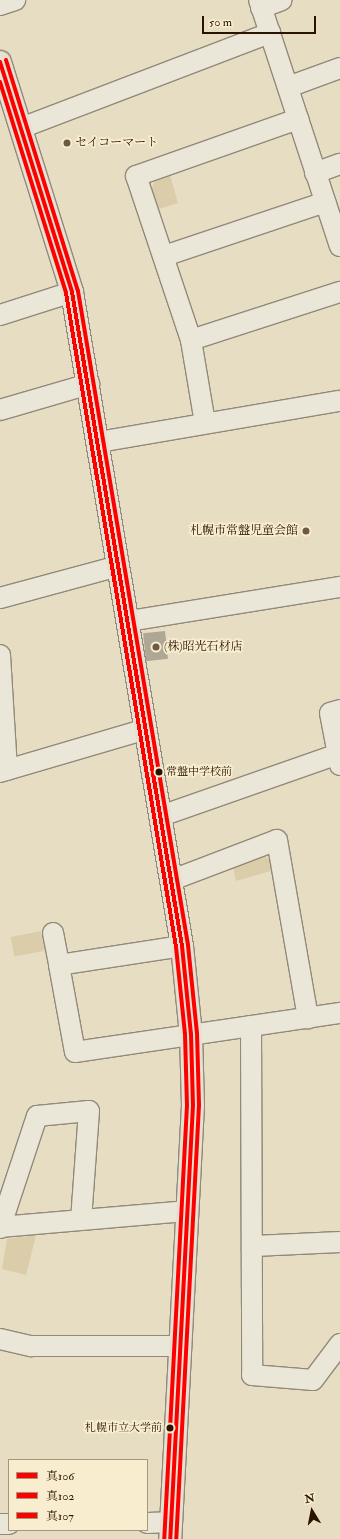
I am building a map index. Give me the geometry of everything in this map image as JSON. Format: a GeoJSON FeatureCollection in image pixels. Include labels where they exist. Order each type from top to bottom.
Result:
{"type":"FeatureCollection","features":[{"type":"Feature","properties":{"kind":"highway"},"geometry":{"type":"LineString","coordinates":[[0,62],[7,106],[21,128],[72,292],[99,442],[182,946],[191,1034],[193,1105],[171,1531]]}},
{"type":"Feature","properties":{"kind":"street"},"geometry":{"type":"LineString","coordinates":[[0,5],[14,0]]}},
{"type":"Feature","properties":{"kind":"street"},"geometry":{"type":"LineString","coordinates":[[282,0],[260,4],[316,172],[324,202],[340,246]]}},
{"type":"Feature","properties":{"kind":"street"},"geometry":{"type":"LineString","coordinates":[[21,128],[270,33]]}},
{"type":"Feature","properties":{"kind":"street"},"geometry":{"type":"LineString","coordinates":[[288,87],[340,68]]}},
{"type":"Feature","properties":{"kind":"street"},"geometry":{"type":"LineString","coordinates":[[205,423],[191,340],[136,176],[298,119]]}},
{"type":"Feature","properties":{"kind":"street"},"geometry":{"type":"LineString","coordinates":[[316,172],[340,164]]}},
{"type":"Feature","properties":{"kind":"street"},"geometry":{"type":"LineString","coordinates":[[164,256],[324,202]]}},
{"type":"Feature","properties":{"kind":"street"},"geometry":{"type":"LineString","coordinates":[[0,315],[72,292]]}},
{"type":"Feature","properties":{"kind":"street"},"geometry":{"type":"LineString","coordinates":[[191,340],[340,292]]}},
{"type":"Feature","properties":{"kind":"street"},"geometry":{"type":"LineString","coordinates":[[0,410],[89,384]]}},
{"type":"Feature","properties":{"kind":"street"},"geometry":{"type":"LineString","coordinates":[[99,442],[340,401]]}},
{"type":"Feature","properties":{"kind":"street"},"geometry":{"type":"LineString","coordinates":[[0,598],[119,566]]}},
{"type":"Feature","properties":{"kind":"street"},"geometry":{"type":"LineString","coordinates":[[129,622],[340,587]]}},
{"type":"Feature","properties":{"kind":"street"},"geometry":{"type":"LineString","coordinates":[[0,655],[3,771],[146,729]]}},
{"type":"Feature","properties":{"kind":"street"},"geometry":{"type":"LineString","coordinates":[[161,816],[339,759],[330,713],[340,710]]}},
{"type":"Feature","properties":{"kind":"street"},"geometry":{"type":"LineString","coordinates":[[172,880],[277,840],[308,1018]]}},
{"type":"Feature","properties":{"kind":"street"},"geometry":{"type":"LineString","coordinates":[[53,933],[74,1052],[340,1013]]}},
{"type":"Feature","properties":{"kind":"street"},"geometry":{"type":"LineString","coordinates":[[59,965],[182,946]]}},
{"type":"Feature","properties":{"kind":"street"},"geometry":{"type":"LineString","coordinates":[[251,1026],[254,1246],[252,1375],[313,1380],[340,1344]]}},
{"type":"Feature","properties":{"kind":"street"},"geometry":{"type":"LineString","coordinates":[[81,1220],[89,1111],[37,1116],[0,1227],[188,1211]]}},
{"type":"Feature","properties":{"kind":"street"},"geometry":{"type":"LineString","coordinates":[[254,1246],[340,1242]]}},
{"type":"Feature","properties":{"kind":"street"},"geometry":{"type":"LineString","coordinates":[[0,1339],[31,1346],[181,1346]]}},
{"type":"Feature","properties":{"kind":"street"},"geometry":{"type":"LineString","coordinates":[[148,1523],[171,1531]]}},
{"type":"Feature","properties":{"kind":"shaded area"},"geometry":{"type":"Polygon","coordinates":[[[170,175],[178,203],[156,210],[150,191],[156,179],[170,175]]]}},
{"type":"Feature","properties":{"kind":"shaded area"},"geometry":{"type":"Polygon","coordinates":[[[262,854],[269,859],[271,871],[236,881],[232,863],[262,854]]]}},
{"type":"Feature","properties":{"kind":"shaded area"},"geometry":{"type":"Polygon","coordinates":[[[41,931],[45,951],[14,957],[11,937],[41,931]]]}},
{"type":"Feature","properties":{"kind":"shaded area"},"geometry":{"type":"Polygon","coordinates":[[[36,1235],[26,1275],[2,1269],[7,1239],[36,1235]]]}},
{"type":"Feature","properties":{"kind":"building","name":"(株)昭光石材店"},"geometry":{"type":"Polygon","coordinates":[[[165,631],[168,659],[146,661],[143,633],[165,631]]]}},
{"type":"Feature","properties":{"kind":"transit line","name":"真107"},"geometry":{"type":"LineString","coordinates":[[6,60],[78,291],[188,945],[197,1033],[199,1105],[176,1539]]}},
{"type":"Feature","properties":{"kind":"transit line","name":"真106"},"geometry":{"type":"LineString","coordinates":[[0,62],[72,292],[182,946],[191,1034],[193,1105],[170,1539]]}},
{"type":"Feature","properties":{"kind":"transit line","name":"真102"},"geometry":{"type":"LineString","coordinates":[[0,82],[66,293],[176,947],[185,1034],[187,1105],[164,1539]]}},
{"type":"Feature","properties":{"kind":"place","name":"セイコーマート"},"geometry":{"type":"Point","coordinates":[67,143]}},
{"type":"Feature","properties":{"kind":"place","name":"札幌市常盤児童会館"},"geometry":{"type":"Point","coordinates":[306,531]}},
{"type":"Feature","properties":{"kind":"place","name":"(株)昭光石材店"},"geometry":{"type":"Point","coordinates":[156,647]}},
{"type":"Feature","properties":{"kind":"place","name":"常盤中学校前"},"geometry":{"type":"Point","coordinates":[159,772]}},
{"type":"Feature","properties":{"kind":"place","name":"札幌市立大学前"},"geometry":{"type":"Point","coordinates":[170,1428]}}]}
